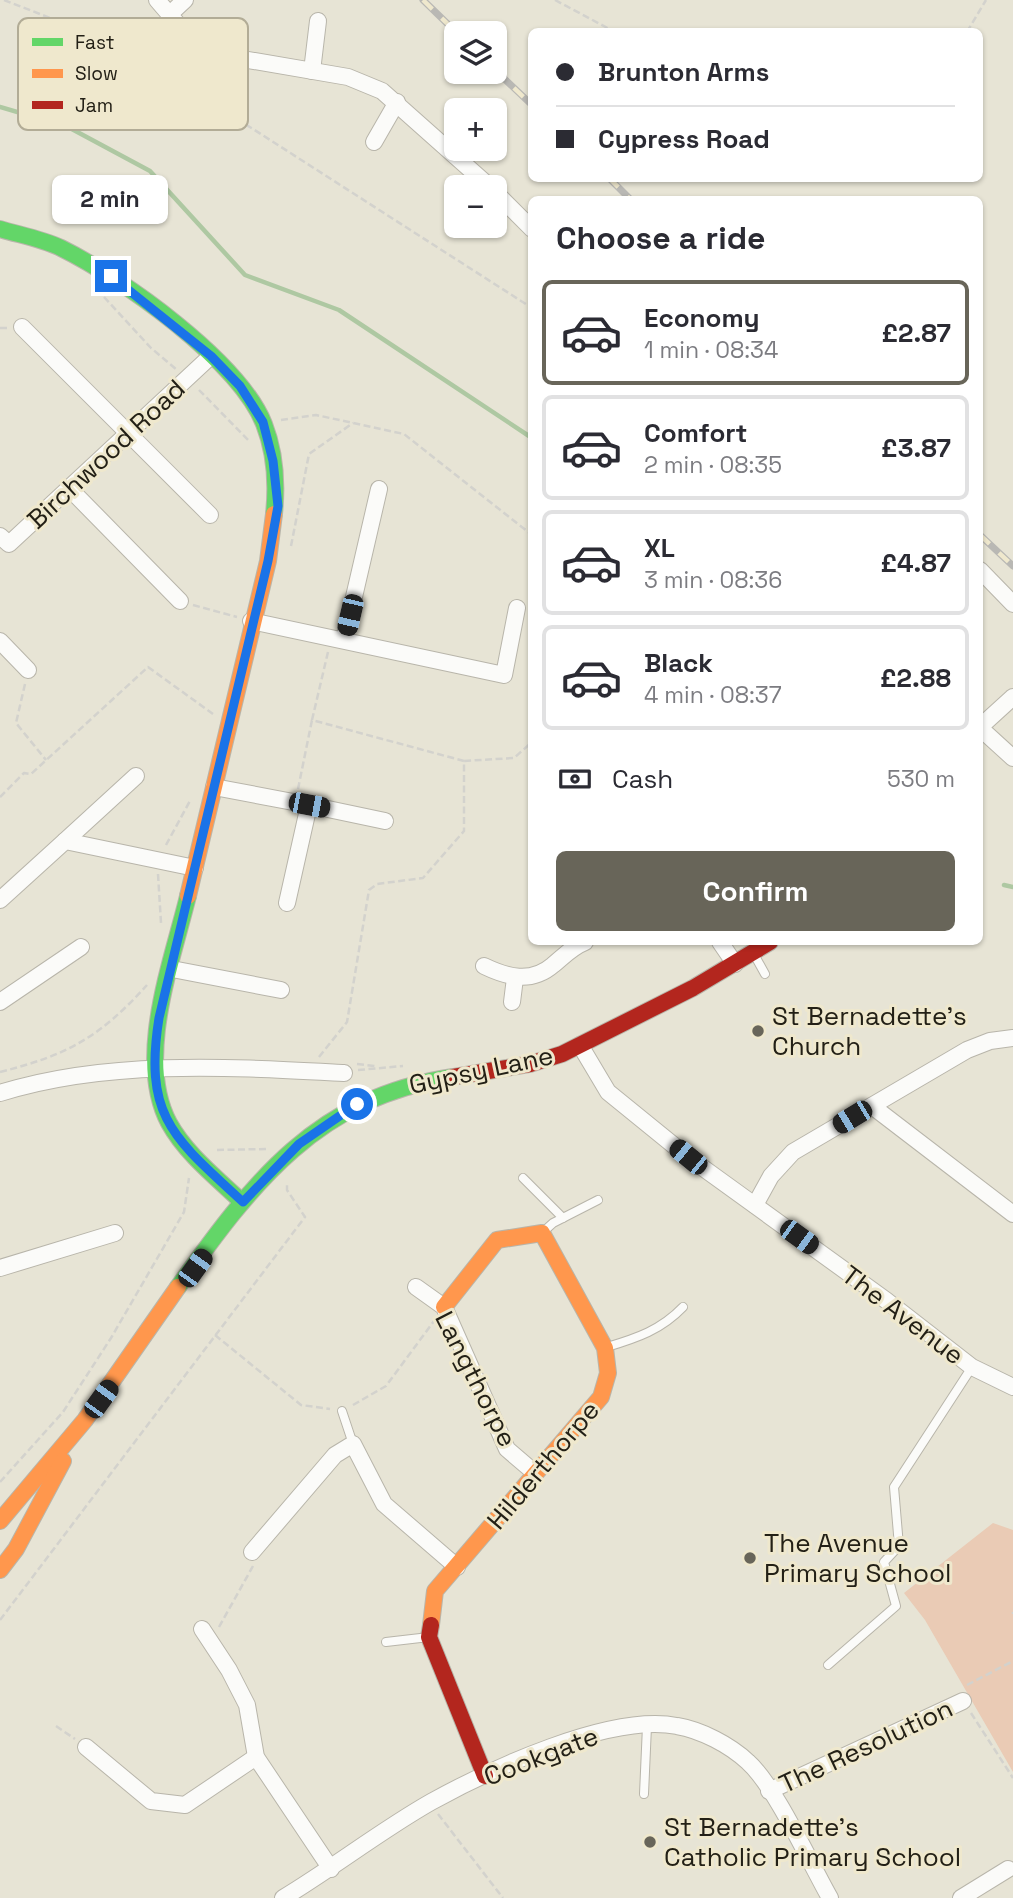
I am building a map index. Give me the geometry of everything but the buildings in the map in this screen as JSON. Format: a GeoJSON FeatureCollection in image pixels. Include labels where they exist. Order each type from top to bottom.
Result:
{"type":"FeatureCollection","features":[{"type":"Feature","properties":{"kind":"street"},"geometry":{"type":"LineString","coordinates":[[157,0],[173,18]]}},
{"type":"Feature","properties":{"kind":"street"},"geometry":{"type":"LineString","coordinates":[[170,14],[184,0]]}},
{"type":"Feature","properties":{"kind":"street"},"geometry":{"type":"LineString","coordinates":[[312,71],[318,21]]}},
{"type":"Feature","properties":{"kind":"street"},"geometry":{"type":"LineString","coordinates":[[248,60],[366,83],[397,102],[477,175]]}},
{"type":"Feature","properties":{"kind":"street"},"geometry":{"type":"LineString","coordinates":[[374,142],[397,102]]}},
{"type":"Feature","properties":{"kind":"street"},"geometry":{"type":"LineString","coordinates":[[507,204],[528,225]]}},
{"type":"Feature","properties":{"kind":"street"},"geometry":{"type":"LineString","coordinates":[[0,229],[60,247],[111,276],[211,356],[240,386],[263,422],[273,461],[278,506],[268,561],[251,621],[159,1018],[153,1071],[166,1120],[178,1139],[243,1202]]}},
{"type":"Feature","properties":{"kind":"street"},"geometry":{"type":"LineString","coordinates":[[22,327],[209,515]]}},
{"type":"Feature","properties":{"kind":"street","name":"Birchwood Road"},"geometry":{"type":"LineString","coordinates":[[3,544],[70,489],[211,356]]}},
{"type":"Feature","properties":{"kind":"street"},"geometry":{"type":"LineString","coordinates":[[70,489],[180,601]]}},
{"type":"Feature","properties":{"kind":"street"},"geometry":{"type":"LineString","coordinates":[[337,639],[379,489]]}},
{"type":"Feature","properties":{"kind":"street"},"geometry":{"type":"LineString","coordinates":[[983,573],[1013,604]]}},
{"type":"Feature","properties":{"kind":"street"},"geometry":{"type":"LineString","coordinates":[[251,621],[504,675],[517,608]]}},
{"type":"Feature","properties":{"kind":"street"},"geometry":{"type":"LineString","coordinates":[[0,641],[29,670]]}},
{"type":"Feature","properties":{"kind":"street"},"geometry":{"type":"LineString","coordinates":[[983,725],[1013,697]]}},
{"type":"Feature","properties":{"kind":"street"},"geometry":{"type":"LineString","coordinates":[[983,731],[1013,758]]}},
{"type":"Feature","properties":{"kind":"street"},"geometry":{"type":"LineString","coordinates":[[0,900],[136,776]]}},
{"type":"Feature","properties":{"kind":"street"},"geometry":{"type":"LineString","coordinates":[[214,787],[385,821]]}},
{"type":"Feature","properties":{"kind":"street"},"geometry":{"type":"LineString","coordinates":[[287,903],[302,804]]}},
{"type":"Feature","properties":{"kind":"street"},"geometry":{"type":"LineString","coordinates":[[65,841],[195,868]]}},
{"type":"Feature","properties":{"kind":"street"},"geometry":{"type":"LineString","coordinates":[[484,966],[515,978],[529,977],[550,968],[575,945]]}},
{"type":"Feature","properties":{"kind":"street"},"geometry":{"type":"LineString","coordinates":[[722,945],[735,964]]}},
{"type":"Feature","properties":{"kind":"street","name":"Gypsy Lane"},"geometry":{"type":"LineString","coordinates":[[85,1421],[243,1202],[282,1159],[316,1129],[357,1104],[411,1083],[530,1064],[580,1045],[735,964],[765,945]]}},
{"type":"Feature","properties":{"kind":"street"},"geometry":{"type":"LineString","coordinates":[[0,1002],[81,947]]}},
{"type":"Feature","properties":{"kind":"street"},"geometry":{"type":"LineString","coordinates":[[172,969],[281,990]]}},
{"type":"Feature","properties":{"kind":"street"},"geometry":{"type":"LineString","coordinates":[[512,1002],[515,978]]}},
{"type":"Feature","properties":{"kind":"street"},"geometry":{"type":"LineString","coordinates":[[755,1205],[771,1176],[793,1152],[967,1050],[990,1041],[1013,1038]]}},
{"type":"Feature","properties":{"kind":"street","name":"The Avenue"},"geometry":{"type":"LineString","coordinates":[[580,1045],[608,1092],[972,1367],[1013,1387]]}},
{"type":"Feature","properties":{"kind":"street"},"geometry":{"type":"LineString","coordinates":[[0,1094],[49,1079],[192,1068],[344,1073]]}},
{"type":"Feature","properties":{"kind":"street"},"geometry":{"type":"LineString","coordinates":[[872,1106],[1013,1214]]}},
{"type":"Feature","properties":{"kind":"street"},"geometry":{"type":"LineString","coordinates":[[0,1268],[115,1233]]}},
{"type":"Feature","properties":{"kind":"street"},"geometry":{"type":"LineString","coordinates":[[444,1307],[498,1240],[542,1233]]}},
{"type":"Feature","properties":{"kind":"street","name":"Hilderthorpe"},"geometry":{"type":"LineString","coordinates":[[485,1776],[429,1637],[435,1591],[601,1397],[609,1382],[605,1348],[542,1233]]}},
{"type":"Feature","properties":{"kind":"street","name":"Langthorpe"},"geometry":{"type":"LineString","coordinates":[[416,1287],[444,1307],[507,1449],[535,1473]]}},
{"type":"Feature","properties":{"kind":"street"},"geometry":{"type":"LineString","coordinates":[[0,1521],[85,1421]]}},
{"type":"Feature","properties":{"kind":"street"},"geometry":{"type":"LineString","coordinates":[[0,1570],[16,1549],[85,1421]]}},
{"type":"Feature","properties":{"kind":"street"},"geometry":{"type":"LineString","coordinates":[[252,1552],[335,1455],[353,1444],[384,1504],[457,1567]]}},
{"type":"Feature","properties":{"kind":"street"},"geometry":{"type":"LineString","coordinates":[[202,1629],[229,1670],[247,1705],[256,1757],[331,1869]]}},
{"type":"Feature","properties":{"kind":"street","name":"The Resolution"},"geometry":{"type":"LineString","coordinates":[[769,1791],[963,1701]]}},
{"type":"Feature","properties":{"kind":"street","name":"Cookgate"},"geometry":{"type":"LineString","coordinates":[[283,1898],[430,1803],[485,1776],[557,1745],[611,1730],[677,1726],[717,1741],[748,1762],[769,1791],[830,1898]]}},
{"type":"Feature","properties":{"kind":"street"},"geometry":{"type":"LineString","coordinates":[[86,1747],[151,1801],[185,1805],[256,1757]]}},
{"type":"Feature","properties":{"kind":"street"},"geometry":{"type":"LineString","coordinates":[[961,1898],[1008,1869]]}},
{"type":"Feature","properties":{"kind":"lane"},"geometry":{"type":"LineString","coordinates":[[753,953],[765,974]]}},
{"type":"Feature","properties":{"kind":"lane"},"geometry":{"type":"LineString","coordinates":[[523,1178],[563,1218]]}},
{"type":"Feature","properties":{"kind":"lane"},"geometry":{"type":"LineString","coordinates":[[542,1233],[563,1218],[598,1200]]}},
{"type":"Feature","properties":{"kind":"lane"},"geometry":{"type":"LineString","coordinates":[[605,1348],[642,1336],[667,1324],[683,1307]]}},
{"type":"Feature","properties":{"kind":"lane"},"geometry":{"type":"LineString","coordinates":[[828,1665],[895,1606],[884,1562],[899,1546],[894,1487],[972,1367]]}},
{"type":"Feature","properties":{"kind":"lane"},"geometry":{"type":"LineString","coordinates":[[342,1411],[353,1444]]}},
{"type":"Feature","properties":{"kind":"lane"},"geometry":{"type":"LineString","coordinates":[[387,1642],[429,1637]]}},
{"type":"Feature","properties":{"kind":"lane"},"geometry":{"type":"LineString","coordinates":[[644,1794],[647,1726]]}},
{"type":"Feature","properties":{"kind":"path"},"geometry":{"type":"LineString","coordinates":[[5,0],[51,18]]}},
{"type":"Feature","properties":{"kind":"path"},"geometry":{"type":"LineString","coordinates":[[555,0],[608,28]]}},
{"type":"Feature","properties":{"kind":"path"},"geometry":{"type":"LineString","coordinates":[[969,28],[986,0]]}},
{"type":"Feature","properties":{"kind":"path"},"geometry":{"type":"LineString","coordinates":[[248,126],[528,305]]}},
{"type":"Feature","properties":{"kind":"path"},"geometry":{"type":"LineString","coordinates":[[99,291],[151,348],[187,378],[256,449]]}},
{"type":"Feature","properties":{"kind":"path"},"geometry":{"type":"LineString","coordinates":[[263,422],[316,415],[404,434],[528,532]]}},
{"type":"Feature","properties":{"kind":"path"},"geometry":{"type":"LineString","coordinates":[[290,548],[309,454],[353,423]]}},
{"type":"Feature","properties":{"kind":"path"},"geometry":{"type":"LineString","coordinates":[[180,601],[251,621]]}},
{"type":"Feature","properties":{"kind":"path"},"geometry":{"type":"LineString","coordinates":[[302,804],[312,720],[337,639]]}},
{"type":"Feature","properties":{"kind":"path"},"geometry":{"type":"LineString","coordinates":[[0,797],[23,772],[31,774],[148,667],[227,724]]}},
{"type":"Feature","properties":{"kind":"path"},"geometry":{"type":"LineString","coordinates":[[29,670],[16,723],[46,760]]}},
{"type":"Feature","properties":{"kind":"path"},"geometry":{"type":"LineString","coordinates":[[213,714],[216,702]]}},
{"type":"Feature","properties":{"kind":"path"},"geometry":{"type":"LineString","coordinates":[[312,720],[464,761],[514,758],[528,745]]}},
{"type":"Feature","properties":{"kind":"path"},"geometry":{"type":"LineString","coordinates":[[314,1072],[317,1059],[347,1022],[369,890],[377,884],[423,878],[464,831],[464,761]]}},
{"type":"Feature","properties":{"kind":"path"},"geometry":{"type":"LineString","coordinates":[[161,923],[157,860],[194,793]]}},
{"type":"Feature","properties":{"kind":"path"},"geometry":{"type":"LineString","coordinates":[[0,1072],[67,1052],[97,1034],[153,978],[172,969]]}},
{"type":"Feature","properties":{"kind":"path"},"geometry":{"type":"LineString","coordinates":[[344,1073],[378,1066],[414,1066]]}},
{"type":"Feature","properties":{"kind":"path"},"geometry":{"type":"LineString","coordinates":[[0,1482],[63,1412],[142,1287],[184,1212],[189,1187],[188,1169],[208,1151],[271,1149],[282,1159]]}},
{"type":"Feature","properties":{"kind":"path"},"geometry":{"type":"LineString","coordinates":[[0,1620],[305,1217],[287,1190],[287,1180]]}},
{"type":"Feature","properties":{"kind":"path"},"geometry":{"type":"LineString","coordinates":[[215,1335],[301,1405],[342,1411],[387,1386],[444,1307]]}},
{"type":"Feature","properties":{"kind":"path"},"geometry":{"type":"LineString","coordinates":[[202,1629],[220,1627],[257,1559],[252,1552]]}},
{"type":"Feature","properties":{"kind":"path"},"geometry":{"type":"LineString","coordinates":[[1013,1661],[957,1690],[1013,1778]]}},
{"type":"Feature","properties":{"kind":"path"},"geometry":{"type":"LineString","coordinates":[[56,1726],[86,1747]]}},
{"type":"Feature","properties":{"kind":"path"},"geometry":{"type":"LineString","coordinates":[[430,1803],[503,1898]]}},
{"type":"Feature","properties":{"kind":"shaded area"},"geometry":{"type":"Polygon","coordinates":[[[993,1523],[1013,1530],[1013,1772],[925,1620],[904,1593],[993,1523]]]}},
{"type":"Feature","properties":{"kind":"waterway"},"geometry":{"type":"LineString","coordinates":[[0,107],[18,112]]}},
{"type":"Feature","properties":{"kind":"waterway"},"geometry":{"type":"LineString","coordinates":[[74,130],[150,171],[245,275],[339,310],[528,435]]}},
{"type":"Feature","properties":{"kind":"waterway"},"geometry":{"type":"LineString","coordinates":[[1004,885],[1013,887]]}},
{"type":"Feature","properties":{"kind":"railway"},"geometry":{"type":"LineString","coordinates":[[423,0],[445,21]]}},
{"type":"Feature","properties":{"kind":"railway"},"geometry":{"type":"LineString","coordinates":[[507,81],[528,101]]}},
{"type":"Feature","properties":{"kind":"railway"},"geometry":{"type":"LineString","coordinates":[[613,182],[627,196]]}},
{"type":"Feature","properties":{"kind":"railway"},"geometry":{"type":"LineString","coordinates":[[983,538],[1013,566]]}},
{"type":"Feature","properties":{"kind":"traffic: fast"},"geometry":{"type":"LineString","coordinates":[[0,229],[61,248],[115,279],[176,324],[230,374],[251,400],[268,435],[274,469],[274,514]]}},
{"type":"Feature","properties":{"kind":"traffic: fast"},"geometry":{"type":"LineString","coordinates":[[188,896],[160,1010],[155,1070],[159,1098],[169,1123],[184,1145],[242,1202]]}},
{"type":"Feature","properties":{"kind":"traffic: fast"},"geometry":{"type":"LineString","coordinates":[[178,1287],[233,1213],[293,1150],[326,1125],[363,1103],[405,1087],[453,1077]]}},
{"type":"Feature","properties":{"kind":"traffic: slow"},"geometry":{"type":"LineString","coordinates":[[188,896],[268,561],[274,514]]}},
{"type":"Feature","properties":{"kind":"traffic: slow"},"geometry":{"type":"LineString","coordinates":[[431,1625],[435,1591],[601,1397],[608,1373],[605,1348],[542,1233],[497,1240],[444,1307]]}},
{"type":"Feature","properties":{"kind":"traffic: slow"},"geometry":{"type":"LineString","coordinates":[[0,1521],[85,1420],[178,1287]]}},
{"type":"Feature","properties":{"kind":"traffic: slow"},"geometry":{"type":"LineString","coordinates":[[0,1570],[16,1549],[63,1461]]}},
{"type":"Feature","properties":{"kind":"traffic: jam"},"geometry":{"type":"LineString","coordinates":[[453,1077],[530,1064],[562,1054],[693,988],[765,945]]}},
{"type":"Feature","properties":{"kind":"traffic: jam"},"geometry":{"type":"LineString","coordinates":[[431,1625],[429,1637],[485,1776]]}},
{"type":"Feature","properties":{"kind":"place","name":"St Bernadette’s Church"},"geometry":{"type":"Point","coordinates":[758,1031]}},
{"type":"Feature","properties":{"kind":"place","name":"The Avenue Primary School"},"geometry":{"type":"Point","coordinates":[750,1558]}},
{"type":"Feature","properties":{"kind":"place","name":"St Bernadette's Catholic Primary School"},"geometry":{"type":"Point","coordinates":[650,1842]}},
{"type":"Feature","properties":{"kind":"route"},"geometry":{"type":"LineString","coordinates":[[111,276],[211,356],[240,386],[263,422],[273,461],[278,506],[268,561],[251,621],[159,1018],[153,1071],[158,1096],[166,1120],[178,1139],[243,1202],[282,1159],[316,1129],[357,1104]]}}]}
